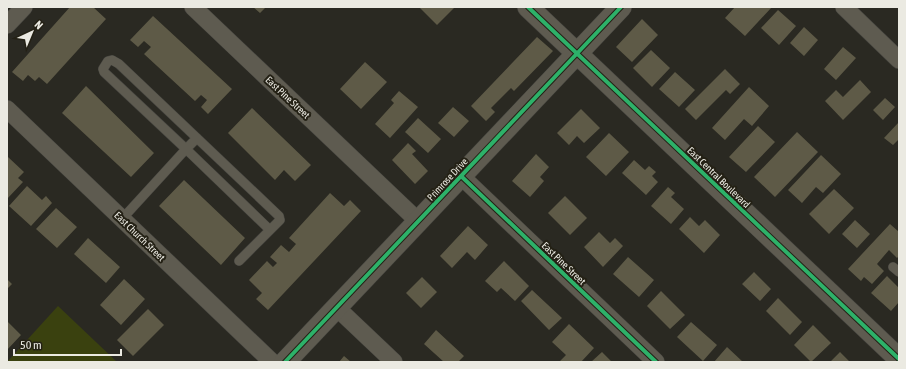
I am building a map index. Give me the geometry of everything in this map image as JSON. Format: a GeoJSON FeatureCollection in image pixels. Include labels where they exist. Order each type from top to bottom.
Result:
{"type":"FeatureCollection","features":[{"type":"Feature","properties":{"kind":"street"},"geometry":{"type":"LineString","coordinates":[[7,25],[24,7]]}},
{"type":"Feature","properties":{"kind":"street","name":"East Pine Street"},"geometry":{"type":"LineString","coordinates":[[193,7],[418,221]]}},
{"type":"Feature","properties":{"kind":"street","name":"East Central Boulevard"},"geometry":{"type":"LineString","coordinates":[[528,7],[896,351]]}},
{"type":"Feature","properties":{"kind":"street","name":"Primrose Drive"},"geometry":{"type":"LineString","coordinates":[[285,362],[621,7]]}},
{"type":"Feature","properties":{"kind":"street"},"geometry":{"type":"LineString","coordinates":[[844,7],[899,60]]}},
{"type":"Feature","properties":{"kind":"street","name":"East Church Street"},"geometry":{"type":"LineString","coordinates":[[7,109],[272,362]]}},
{"type":"Feature","properties":{"kind":"street","name":"East Pine Street"},"geometry":{"type":"LineString","coordinates":[[461,176],[656,362]]}},
{"type":"Feature","properties":{"kind":"street"},"geometry":{"type":"LineString","coordinates":[[336,307],[394,362]]}},
{"type":"Feature","properties":{"kind":"lane"},"geometry":{"type":"LineString","coordinates":[[239,261],[270,230],[280,220],[279,216],[119,64],[112,60],[104,65],[102,69],[104,72],[270,230]]}},
{"type":"Feature","properties":{"kind":"lane"},"geometry":{"type":"LineString","coordinates":[[122,218],[197,138]]}},
{"type":"Feature","properties":{"kind":"green space"},"geometry":{"type":"Polygon","coordinates":[[[58,306],[117,362],[7,362],[58,306]]]}},
{"type":"Feature","properties":{"kind":"building"},"geometry":{"type":"Polygon","coordinates":[[[70,7],[93,7],[106,19],[47,84],[39,77],[35,81],[28,75],[23,81],[12,72],[70,7]]]}},
{"type":"Feature","properties":{"kind":"building"},"geometry":{"type":"Polygon","coordinates":[[[253,7],[266,7],[260,13],[253,7]]]}},
{"type":"Feature","properties":{"kind":"building"},"geometry":{"type":"Polygon","coordinates":[[[455,7],[437,25],[420,8],[455,7]]]}},
{"type":"Feature","properties":{"kind":"building"},"geometry":{"type":"Polygon","coordinates":[[[735,7],[772,7],[745,36],[725,18],[735,7]]]}},
{"type":"Feature","properties":{"kind":"building"},"geometry":{"type":"Polygon","coordinates":[[[778,10],[796,26],[779,45],[761,28],[778,10]]]}},
{"type":"Feature","properties":{"kind":"building"},"geometry":{"type":"Polygon","coordinates":[[[153,16],[232,89],[208,114],[201,107],[207,100],[201,95],[195,101],[144,54],[151,47],[144,41],[138,47],[130,40],[153,16]]]}},
{"type":"Feature","properties":{"kind":"building"},"geometry":{"type":"Polygon","coordinates":[[[642,19],[658,35],[632,62],[616,47],[642,19]]]}},
{"type":"Feature","properties":{"kind":"building"},"geometry":{"type":"Polygon","coordinates":[[[804,27],[818,40],[804,56],[790,43],[804,27]]]}},
{"type":"Feature","properties":{"kind":"building"},"geometry":{"type":"Polygon","coordinates":[[[537,37],[553,51],[514,91],[511,88],[491,108],[495,112],[486,121],[471,106],[537,37]]]}},
{"type":"Feature","properties":{"kind":"building"},"geometry":{"type":"Polygon","coordinates":[[[843,47],[856,58],[836,80],[824,69],[843,47]]]}},
{"type":"Feature","properties":{"kind":"building"},"geometry":{"type":"Polygon","coordinates":[[[651,50],[670,68],[652,87],[633,68],[651,50]]]}},
{"type":"Feature","properties":{"kind":"building"},"geometry":{"type":"Polygon","coordinates":[[[365,62],[387,82],[361,109],[340,89],[365,62]]]}},
{"type":"Feature","properties":{"kind":"building"},"geometry":{"type":"Polygon","coordinates":[[[725,69],[740,84],[730,94],[726,90],[696,120],[685,109],[725,69]]]}},
{"type":"Feature","properties":{"kind":"building"},"geometry":{"type":"Polygon","coordinates":[[[675,72],[695,90],[679,107],[659,89],[675,72]]]}},
{"type":"Feature","properties":{"kind":"building"},"geometry":{"type":"Polygon","coordinates":[[[860,80],[871,92],[843,120],[825,101],[836,90],[843,97],[860,80]]]}},
{"type":"Feature","properties":{"kind":"building"},"geometry":{"type":"Polygon","coordinates":[[[86,86],[154,153],[131,177],[62,113],[86,86]]]}},
{"type":"Feature","properties":{"kind":"building"},"geometry":{"type":"Polygon","coordinates":[[[749,87],[769,106],[752,126],[744,119],[725,140],[712,128],[749,87]]]}},
{"type":"Feature","properties":{"kind":"building"},"geometry":{"type":"Polygon","coordinates":[[[399,91],[418,107],[390,138],[375,124],[394,103],[391,100],[399,91]]]}},
{"type":"Feature","properties":{"kind":"building"},"geometry":{"type":"Polygon","coordinates":[[[885,98],[895,107],[883,120],[873,110],[885,98]]]}},
{"type":"Feature","properties":{"kind":"building"},"geometry":{"type":"Polygon","coordinates":[[[453,107],[469,121],[454,137],[438,123],[453,107]]]}},
{"type":"Feature","properties":{"kind":"building"},"geometry":{"type":"Polygon","coordinates":[[[252,108],[311,165],[295,181],[284,170],[275,180],[228,133],[252,108]]]}},
{"type":"Feature","properties":{"kind":"building"},"geometry":{"type":"Polygon","coordinates":[[[581,109],[600,128],[584,143],[577,136],[569,145],[557,133],[581,109]]]}},
{"type":"Feature","properties":{"kind":"building"},"geometry":{"type":"Polygon","coordinates":[[[418,118],[441,139],[428,153],[405,132],[418,118]]]}},
{"type":"Feature","properties":{"kind":"building"},"geometry":{"type":"Polygon","coordinates":[[[899,122],[899,139],[893,145],[884,138],[899,122]]]}},
{"type":"Feature","properties":{"kind":"building"},"geometry":{"type":"Polygon","coordinates":[[[758,126],[775,142],[746,172],[729,157],[758,126]]]}},
{"type":"Feature","properties":{"kind":"building"},"geometry":{"type":"Polygon","coordinates":[[[797,132],[818,152],[775,197],[754,177],[797,132]]]}},
{"type":"Feature","properties":{"kind":"building"},"geometry":{"type":"Polygon","coordinates":[[[609,133],[629,152],[606,176],[586,157],[609,133]]]}},
{"type":"Feature","properties":{"kind":"building"},"geometry":{"type":"Polygon","coordinates":[[[408,143],[416,151],[412,154],[428,171],[415,184],[392,160],[408,143]]]}},
{"type":"Feature","properties":{"kind":"building"},"geometry":{"type":"Polygon","coordinates":[[[536,154],[549,167],[540,177],[544,181],[530,197],[512,181],[536,154]]]}},
{"type":"Feature","properties":{"kind":"building"},"geometry":{"type":"Polygon","coordinates":[[[821,155],[841,174],[823,193],[816,187],[802,203],[788,190],[821,155]]]}},
{"type":"Feature","properties":{"kind":"building"},"geometry":{"type":"Polygon","coordinates":[[[8,157],[24,172],[18,178],[23,182],[7,199],[8,157]]]}},
{"type":"Feature","properties":{"kind":"building"},"geometry":{"type":"Polygon","coordinates":[[[634,160],[645,170],[649,166],[656,172],[652,176],[658,182],[646,195],[622,173],[634,160]]]}},
{"type":"Feature","properties":{"kind":"building"},"geometry":{"type":"Polygon","coordinates":[[[184,180],[245,238],[221,265],[159,206],[184,180]]]}},
{"type":"Feature","properties":{"kind":"building"},"geometry":{"type":"Polygon","coordinates":[[[27,186],[42,200],[46,196],[52,203],[31,226],[9,206],[27,186]]]}},
{"type":"Feature","properties":{"kind":"building"},"geometry":{"type":"Polygon","coordinates":[[[668,187],[675,193],[671,197],[684,209],[671,224],[651,206],[668,187]]]}},
{"type":"Feature","properties":{"kind":"building"},"geometry":{"type":"Polygon","coordinates":[[[834,189],[854,208],[829,234],[809,214],[834,189]]]}},
{"type":"Feature","properties":{"kind":"building"},"geometry":{"type":"Polygon","coordinates":[[[330,193],[344,206],[350,200],[361,211],[268,310],[256,299],[262,293],[249,280],[267,261],[273,267],[277,263],[270,257],[281,245],[289,252],[296,244],[289,238],[330,193]]]}},
{"type":"Feature","properties":{"kind":"building"},"geometry":{"type":"Polygon","coordinates":[[[565,196],[587,218],[570,235],[548,213],[565,196]]]}},
{"type":"Feature","properties":{"kind":"building"},"geometry":{"type":"Polygon","coordinates":[[[56,208],[77,227],[57,248],[36,229],[56,208]]]}},
{"type":"Feature","properties":{"kind":"building"},"geometry":{"type":"Polygon","coordinates":[[[690,217],[699,226],[705,220],[720,235],[704,253],[679,229],[690,217]]]}},
{"type":"Feature","properties":{"kind":"building"},"geometry":{"type":"Polygon","coordinates":[[[855,220],[870,234],[857,248],[842,234],[855,220]]]}},
{"type":"Feature","properties":{"kind":"building"},"geometry":{"type":"Polygon","coordinates":[[[890,224],[899,232],[899,256],[897,258],[889,250],[877,264],[884,271],[872,284],[864,277],[861,281],[848,269],[890,224]]]}},
{"type":"Feature","properties":{"kind":"building"},"geometry":{"type":"Polygon","coordinates":[[[468,226],[488,245],[475,260],[467,252],[452,268],[440,256],[468,226]]]}},
{"type":"Feature","properties":{"kind":"building"},"geometry":{"type":"Polygon","coordinates":[[[599,232],[610,243],[615,238],[623,246],[603,267],[584,247],[599,232]]]}},
{"type":"Feature","properties":{"kind":"building"},"geometry":{"type":"Polygon","coordinates":[[[88,238],[120,267],[106,283],[74,254],[88,238]]]}},
{"type":"Feature","properties":{"kind":"building"},"geometry":{"type":"Polygon","coordinates":[[[628,257],[654,280],[639,297],[613,274],[628,257]]]}},
{"type":"Feature","properties":{"kind":"building"},"geometry":{"type":"Polygon","coordinates":[[[504,261],[529,286],[515,301],[501,288],[497,292],[485,281],[504,261]]]}},
{"type":"Feature","properties":{"kind":"building"},"geometry":{"type":"Polygon","coordinates":[[[754,272],[771,289],[760,301],[742,284],[754,272]]]}},
{"type":"Feature","properties":{"kind":"building"},"geometry":{"type":"Polygon","coordinates":[[[887,276],[899,288],[899,302],[891,311],[871,293],[887,276]]]}},
{"type":"Feature","properties":{"kind":"building"},"geometry":{"type":"Polygon","coordinates":[[[422,277],[437,292],[421,308],[406,293],[422,277]]]}},
{"type":"Feature","properties":{"kind":"building"},"geometry":{"type":"Polygon","coordinates":[[[7,279],[12,284],[7,289],[7,279]]]}},
{"type":"Feature","properties":{"kind":"building"},"geometry":{"type":"Polygon","coordinates":[[[124,279],[145,299],[121,325],[100,305],[124,279]]]}},
{"type":"Feature","properties":{"kind":"building"},"geometry":{"type":"Polygon","coordinates":[[[532,290],[562,318],[549,330],[521,301],[532,290]]]}},
{"type":"Feature","properties":{"kind":"building"},"geometry":{"type":"Polygon","coordinates":[[[661,291],[685,315],[670,329],[647,306],[661,291]]]}},
{"type":"Feature","properties":{"kind":"building"},"geometry":{"type":"Polygon","coordinates":[[[778,298],[802,322],[790,335],[766,311],[778,298]]]}},
{"type":"Feature","properties":{"kind":"building"},"geometry":{"type":"Polygon","coordinates":[[[148,309],[164,325],[133,356],[117,340],[148,309]]]}},
{"type":"Feature","properties":{"kind":"building"},"geometry":{"type":"Polygon","coordinates":[[[7,321],[21,335],[7,350],[7,321]]]}},
{"type":"Feature","properties":{"kind":"building"},"geometry":{"type":"Polygon","coordinates":[[[691,322],[717,345],[703,361],[677,337],[691,322]]]}},
{"type":"Feature","properties":{"kind":"building"},"geometry":{"type":"Polygon","coordinates":[[[569,324],[594,348],[581,362],[559,362],[566,355],[552,342],[569,324]]]}},
{"type":"Feature","properties":{"kind":"building"},"geometry":{"type":"Polygon","coordinates":[[[813,325],[831,343],[811,362],[794,345],[813,325]]]}},
{"type":"Feature","properties":{"kind":"building"},"geometry":{"type":"Polygon","coordinates":[[[436,330],[464,356],[458,362],[444,362],[424,344],[436,330]]]}},
{"type":"Feature","properties":{"kind":"building"},"geometry":{"type":"Polygon","coordinates":[[[727,347],[743,362],[714,362],[727,347]]]}},
{"type":"Feature","properties":{"kind":"building"},"geometry":{"type":"Polygon","coordinates":[[[602,352],[612,362],[591,362],[602,352]]]}},
{"type":"Feature","properties":{"kind":"building"},"geometry":{"type":"Polygon","coordinates":[[[840,352],[850,362],[830,362],[840,352]]]}},
{"type":"Feature","properties":{"kind":"building"},"geometry":{"type":"Polygon","coordinates":[[[344,356],[351,362],[339,362],[344,356]]]}},
{"type":"Feature","properties":{"kind":"cycle path"},"geometry":{"type":"LineString","coordinates":[[528,7],[899,359]]}},
{"type":"Feature","properties":{"kind":"cycle path"},"geometry":{"type":"LineString","coordinates":[[285,362],[621,7]]}},
{"type":"Feature","properties":{"kind":"cycle path"},"geometry":{"type":"LineString","coordinates":[[461,176],[656,362]]}}]}
